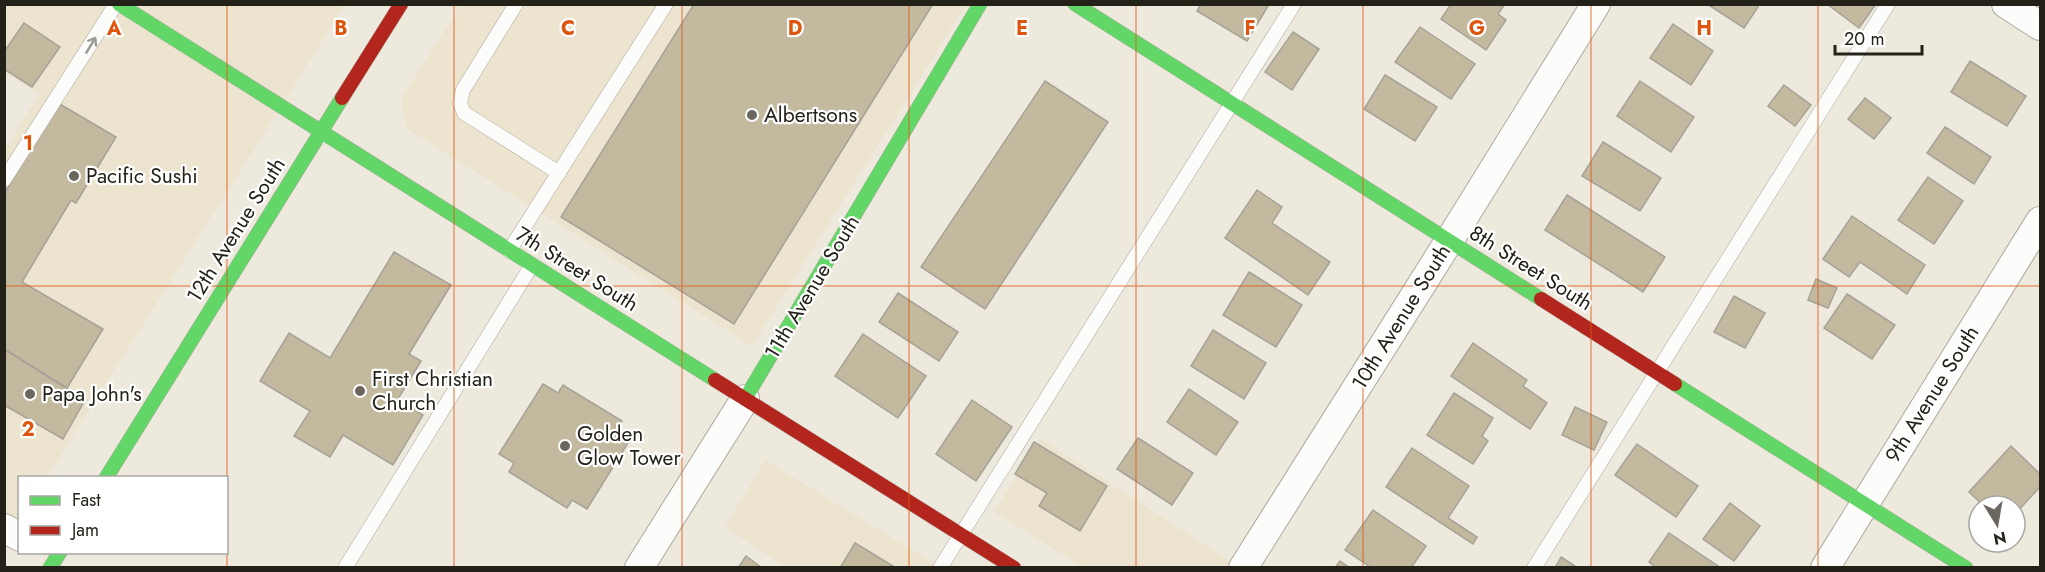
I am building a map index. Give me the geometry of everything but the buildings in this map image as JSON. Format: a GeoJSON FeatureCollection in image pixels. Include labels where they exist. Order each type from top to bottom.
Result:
{"type":"FeatureCollection","features":[{"type":"Feature","properties":{"kind":"street","name":"7th Street South"},"geometry":{"type":"LineString","coordinates":[[118,4],[1014,567]]}},
{"type":"Feature","properties":{"kind":"street","name":"12th Avenue South"},"geometry":{"type":"LineString","coordinates":[[107,476],[401,4]]}},
{"type":"Feature","properties":{"kind":"street","name":"11th Avenue South"},"geometry":{"type":"LineString","coordinates":[[639,567],[745,399],[980,4]]}},
{"type":"Feature","properties":{"kind":"street","name":"8th Street South"},"geometry":{"type":"LineString","coordinates":[[1075,4],[1966,567]]}},
{"type":"Feature","properties":{"kind":"street","name":"10th Avenue South"},"geometry":{"type":"LineString","coordinates":[[1243,567],[1596,4]]}},
{"type":"Feature","properties":{"kind":"street"},"geometry":{"type":"LineString","coordinates":[[2006,4],[2040,26]]}},
{"type":"Feature","properties":{"kind":"street","name":"9th Avenue South"},"geometry":{"type":"LineString","coordinates":[[1825,567],[2040,221]]}},
{"type":"Feature","properties":{"kind":"street"},"geometry":{"type":"LineString","coordinates":[[4,528],[18,536]]}},
{"type":"Feature","properties":{"kind":"lane"},"geometry":{"type":"LineString","coordinates":[[4,180],[118,4]]}},
{"type":"Feature","properties":{"kind":"lane"},"geometry":{"type":"LineString","coordinates":[[516,4],[463,90],[460,103],[464,113],[559,173]]}},
{"type":"Feature","properties":{"kind":"lane"},"geometry":{"type":"LineString","coordinates":[[509,251],[666,4]]}},
{"type":"Feature","properties":{"kind":"lane"},"geometry":{"type":"LineString","coordinates":[[940,567],[1294,4]]}},
{"type":"Feature","properties":{"kind":"lane"},"geometry":{"type":"LineString","coordinates":[[1534,567],[1888,4]]}},
{"type":"Feature","properties":{"kind":"lane"},"geometry":{"type":"LineString","coordinates":[[345,567],[532,265]]}},
{"type":"Feature","properties":{"kind":"shaded area"},"geometry":{"type":"Polygon","coordinates":[[[5,5],[345,5],[48,476],[18,476],[18,524],[5,546],[5,150],[39,94],[5,73],[5,5]]]}},
{"type":"Feature","properties":{"kind":"shaded area"},"geometry":{"type":"Polygon","coordinates":[[[461,5],[966,5],[752,346],[406,128],[401,99],[461,5]]]}},
{"type":"Feature","properties":{"kind":"shaded area"},"geometry":{"type":"Polygon","coordinates":[[[1040,438],[1239,567],[1083,567],[994,512],[1040,438]]]}},
{"type":"Feature","properties":{"kind":"shaded area"},"geometry":{"type":"Polygon","coordinates":[[[765,460],[940,567],[785,567],[725,527],[765,460]]]}},
{"type":"Feature","properties":{"kind":"traffic: fast"},"geometry":{"type":"LineString","coordinates":[[119,4],[715,380]]}},
{"type":"Feature","properties":{"kind":"traffic: fast"},"geometry":{"type":"LineString","coordinates":[[745,399],[980,4]]}},
{"type":"Feature","properties":{"kind":"traffic: fast"},"geometry":{"type":"LineString","coordinates":[[1075,4],[1541,299]]}},
{"type":"Feature","properties":{"kind":"traffic: fast"},"geometry":{"type":"LineString","coordinates":[[107,476],[342,98]]}},
{"type":"Feature","properties":{"kind":"traffic: fast"},"geometry":{"type":"LineString","coordinates":[[1675,384],[1966,568]]}},
{"type":"Feature","properties":{"kind":"traffic: fast"},"geometry":{"type":"LineString","coordinates":[[50,568],[59,554]]}},
{"type":"Feature","properties":{"kind":"traffic: jam"},"geometry":{"type":"LineString","coordinates":[[342,98],[401,4]]}},
{"type":"Feature","properties":{"kind":"traffic: jam"},"geometry":{"type":"LineString","coordinates":[[1541,299],[1675,384]]}},
{"type":"Feature","properties":{"kind":"traffic: jam"},"geometry":{"type":"LineString","coordinates":[[715,380],[1014,568]]}},
{"type":"Feature","properties":{"kind":"place","name":"Albertsons"},"geometry":{"type":"Point","coordinates":[752,115]}},
{"type":"Feature","properties":{"kind":"place","name":"Pacific Sushi"},"geometry":{"type":"Point","coordinates":[74,176]}},
{"type":"Feature","properties":{"kind":"place","name":"First Christian Church"},"geometry":{"type":"Point","coordinates":[360,391]}},
{"type":"Feature","properties":{"kind":"place","name":"Papa John's"},"geometry":{"type":"Point","coordinates":[30,394]}},
{"type":"Feature","properties":{"kind":"place","name":"Golden Glow Tower"},"geometry":{"type":"Point","coordinates":[565,446]}}]}
